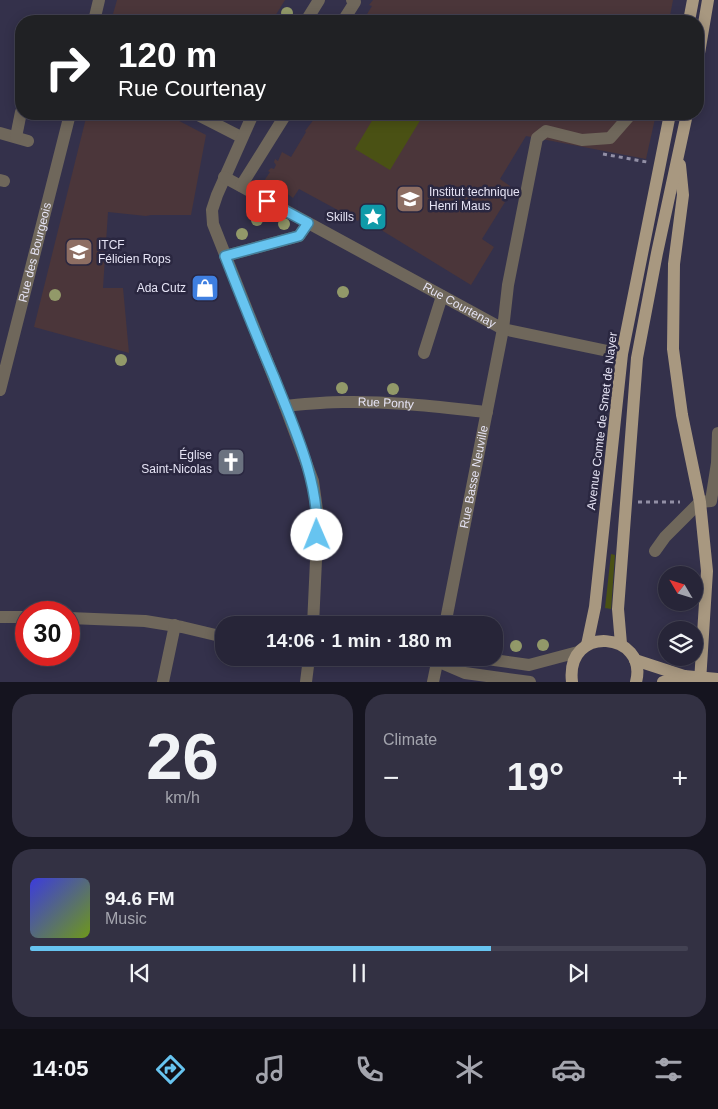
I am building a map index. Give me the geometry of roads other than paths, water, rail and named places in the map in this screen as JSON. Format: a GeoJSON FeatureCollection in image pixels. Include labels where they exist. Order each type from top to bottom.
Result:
{"type":"FeatureCollection","features":[{"type":"Feature","properties":{"kind":"main road"},"geometry":{"type":"LineString","coordinates":[[689,15],[693,0]]}},
{"type":"Feature","properties":{"kind":"main road"},"geometry":{"type":"LineString","coordinates":[[704,24],[708,0]]}},
{"type":"Feature","properties":{"kind":"main road","name":"Avenue Comte de Smet de Nayer"},"geometry":{"type":"LineString","coordinates":[[572,682],[572,662],[582,649],[594,610],[622,354],[669,120]]}},
{"type":"Feature","properties":{"kind":"main road"},"geometry":{"type":"LineString","coordinates":[[621,644],[618,609],[637,358],[657,252],[686,120]]}},
{"type":"Feature","properties":{"kind":"main road"},"geometry":{"type":"LineString","coordinates":[[679,152],[683,194],[674,264],[673,349],[682,415],[700,502],[707,571],[700,682]]}},
{"type":"Feature","properties":{"kind":"main road"},"geometry":{"type":"LineString","coordinates":[[582,649],[597,640],[610,640],[621,644],[630,651],[635,660],[638,674],[636,682]]}},
{"type":"Feature","properties":{"kind":"main road"},"geometry":{"type":"LineString","coordinates":[[635,660],[684,676],[718,679]]}},
{"type":"Feature","properties":{"kind":"main road"},"geometry":{"type":"LineString","coordinates":[[663,682],[684,676]]}},
{"type":"Feature","properties":{"kind":"street"},"geometry":{"type":"LineString","coordinates":[[95,15],[99,0]]}},
{"type":"Feature","properties":{"kind":"street"},"geometry":{"type":"LineString","coordinates":[[310,15],[319,0]]}},
{"type":"Feature","properties":{"kind":"street"},"geometry":{"type":"LineString","coordinates":[[346,15],[355,2],[352,0]]}},
{"type":"Feature","properties":{"kind":"street"},"geometry":{"type":"LineString","coordinates":[[16,137],[19,120]]}},
{"type":"Feature","properties":{"kind":"street","name":"Rue des Bourgeois"},"geometry":{"type":"LineString","coordinates":[[0,390],[68,120]]}},
{"type":"Feature","properties":{"kind":"street"},"geometry":{"type":"LineString","coordinates":[[208,120],[241,137]]}},
{"type":"Feature","properties":{"kind":"street"},"geometry":{"type":"LineString","coordinates":[[250,120],[224,176],[212,210],[213,224],[313,481],[318,517],[313,616]]}},
{"type":"Feature","properties":{"kind":"street"},"geometry":{"type":"LineString","coordinates":[[241,186],[282,120]]}},
{"type":"Feature","properties":{"kind":"street","name":"Rue Basse Neuville"},"geometry":{"type":"LineString","coordinates":[[447,616],[503,329],[508,285],[537,138],[546,131],[582,140],[610,138],[626,120]]}},
{"type":"Feature","properties":{"kind":"street"},"geometry":{"type":"LineString","coordinates":[[0,133],[28,141]]}},
{"type":"Feature","properties":{"kind":"street","name":"Rue Courtenay"},"geometry":{"type":"LineString","coordinates":[[224,176],[503,329],[622,354]]}},
{"type":"Feature","properties":{"kind":"street"},"geometry":{"type":"LineString","coordinates":[[225,256],[299,236],[308,223]]}},
{"type":"Feature","properties":{"kind":"street"},"geometry":{"type":"LineString","coordinates":[[424,353],[442,296]]}},
{"type":"Feature","properties":{"kind":"street","name":"Rue Ponty"},"geometry":{"type":"LineString","coordinates":[[285,406],[341,402],[379,402],[428,405],[487,412]]}},
{"type":"Feature","properties":{"kind":"street"},"geometry":{"type":"LineString","coordinates":[[655,550],[665,536],[700,502],[711,501],[718,433]]}},
{"type":"Feature","properties":{"kind":"street"},"geometry":{"type":"LineString","coordinates":[[0,617],[15,617]]}},
{"type":"Feature","properties":{"kind":"street"},"geometry":{"type":"LineString","coordinates":[[80,618],[128,619],[175,625],[215,635]]}},
{"type":"Feature","properties":{"kind":"street"},"geometry":{"type":"LineString","coordinates":[[163,682],[175,625]]}},
{"type":"Feature","properties":{"kind":"street"},"geometry":{"type":"LineString","coordinates":[[503,661],[529,665],[582,649]]}},
{"type":"Feature","properties":{"kind":"street"},"geometry":{"type":"LineString","coordinates":[[306,682],[307,666]]}},
{"type":"Feature","properties":{"kind":"street"},"geometry":{"type":"LineString","coordinates":[[434,682],[437,666]]}},
{"type":"Feature","properties":{"kind":"street"},"geometry":{"type":"LineString","coordinates":[[451,666],[464,673],[530,682]]}},
{"type":"Feature","properties":{"kind":"place","name":"Institut technique Henri Maus"},"geometry":{"type":"Point","coordinates":[410,199]}},
{"type":"Feature","properties":{"kind":"place","name":"Skills"},"geometry":{"type":"Point","coordinates":[373,217]}},
{"type":"Feature","properties":{"kind":"place","name":"ITCF Félicien Rops"},"geometry":{"type":"Point","coordinates":[79,252]}},
{"type":"Feature","properties":{"kind":"place","name":"Ada Cutz"},"geometry":{"type":"Point","coordinates":[205,288]}},
{"type":"Feature","properties":{"kind":"place","name":"Église Saint-Nicolas"},"geometry":{"type":"Point","coordinates":[231,462]}}]}
